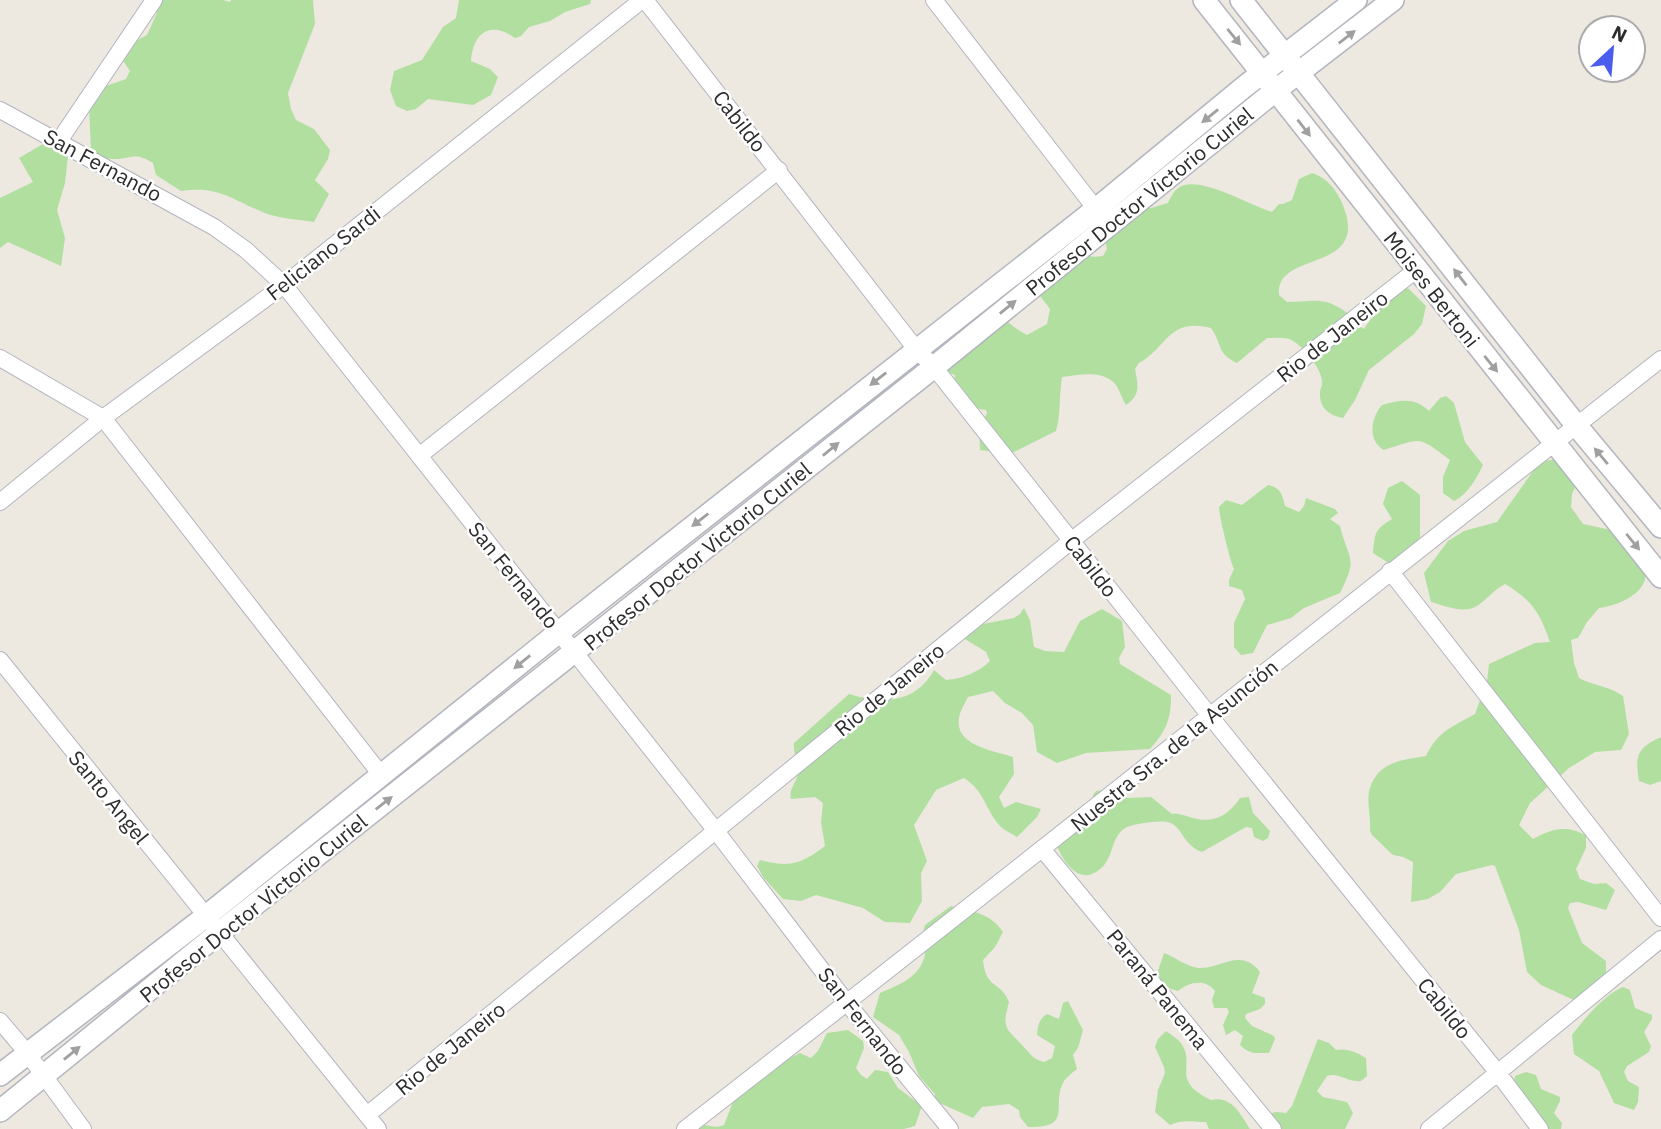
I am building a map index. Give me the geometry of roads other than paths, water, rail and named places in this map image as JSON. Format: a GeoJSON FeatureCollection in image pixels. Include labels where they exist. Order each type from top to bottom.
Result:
{"type":"FeatureCollection","features":[{"type":"Feature","properties":{"kind":"main road","name":"Moises Bertoni"},"geometry":{"type":"LineString","coordinates":[[1205,0],[1661,577]]}},
{"type":"Feature","properties":{"kind":"main road","name":"Moises Bertoni"},"geometry":{"type":"LineString","coordinates":[[1241,0],[1576,425],[1661,527]]}},
{"type":"Feature","properties":{"kind":"main road","name":"Profesor Doctor Victorio Curiel"},"geometry":{"type":"LineString","coordinates":[[0,1076],[212,925],[575,653],[934,367],[1102,217],[1269,82],[1285,56],[1356,0]]}},
{"type":"Feature","properties":{"kind":"main road","name":"Profesor Doctor Victorio Curiel"},"geometry":{"type":"LineString","coordinates":[[1269,82],[1300,73],[1393,0]]}},
{"type":"Feature","properties":{"kind":"main road","name":"Profesor Doctor Victorio Curiel"},"geometry":{"type":"LineString","coordinates":[[0,1111],[382,776],[559,632],[916,349],[1102,217]]}},
{"type":"Feature","properties":{"kind":"street"},"geometry":{"type":"LineString","coordinates":[[59,141],[154,0]]}},
{"type":"Feature","properties":{"kind":"street","name":"Cabildo"},"geometry":{"type":"LineString","coordinates":[[643,0],[779,170],[916,349],[934,367],[1540,1129]]}},
{"type":"Feature","properties":{"kind":"street","name":"Feliciano Sardi"},"geometry":{"type":"LineString","coordinates":[[0,502],[103,418],[284,285],[643,0]]}},
{"type":"Feature","properties":{"kind":"street"},"geometry":{"type":"LineString","coordinates":[[934,0],[1102,217]]}},
{"type":"Feature","properties":{"kind":"street","name":"San Fernando"},"geometry":{"type":"LineString","coordinates":[[0,110],[214,227],[246,250],[284,285],[716,831],[847,1003],[950,1129]]}},
{"type":"Feature","properties":{"kind":"street"},"geometry":{"type":"LineString","coordinates":[[419,456],[779,170]]}},
{"type":"Feature","properties":{"kind":"street","name":"Rio de Janeiro"},"geometry":{"type":"LineString","coordinates":[[367,1115],[1072,541],[1416,270]]}},
{"type":"Feature","properties":{"kind":"street"},"geometry":{"type":"LineString","coordinates":[[0,358],[103,418],[382,776]]}},
{"type":"Feature","properties":{"kind":"street","name":"Nuestra Sra. de la Asunción"},"geometry":{"type":"LineString","coordinates":[[685,1129],[1043,850],[1390,571],[1661,359]]}},
{"type":"Feature","properties":{"kind":"street"},"geometry":{"type":"LineString","coordinates":[[1390,571],[1661,918]]}},
{"type":"Feature","properties":{"kind":"street","name":"Santo Angel"},"geometry":{"type":"LineString","coordinates":[[0,660],[378,1129]]}},
{"type":"Feature","properties":{"kind":"street","name":"Paraná Panema"},"geometry":{"type":"LineString","coordinates":[[1043,850],[1273,1129]]}},
{"type":"Feature","properties":{"kind":"street"},"geometry":{"type":"LineString","coordinates":[[1429,1129],[1661,939]]}},
{"type":"Feature","properties":{"kind":"street"},"geometry":{"type":"LineString","coordinates":[[0,1021],[83,1129]]}}]}
